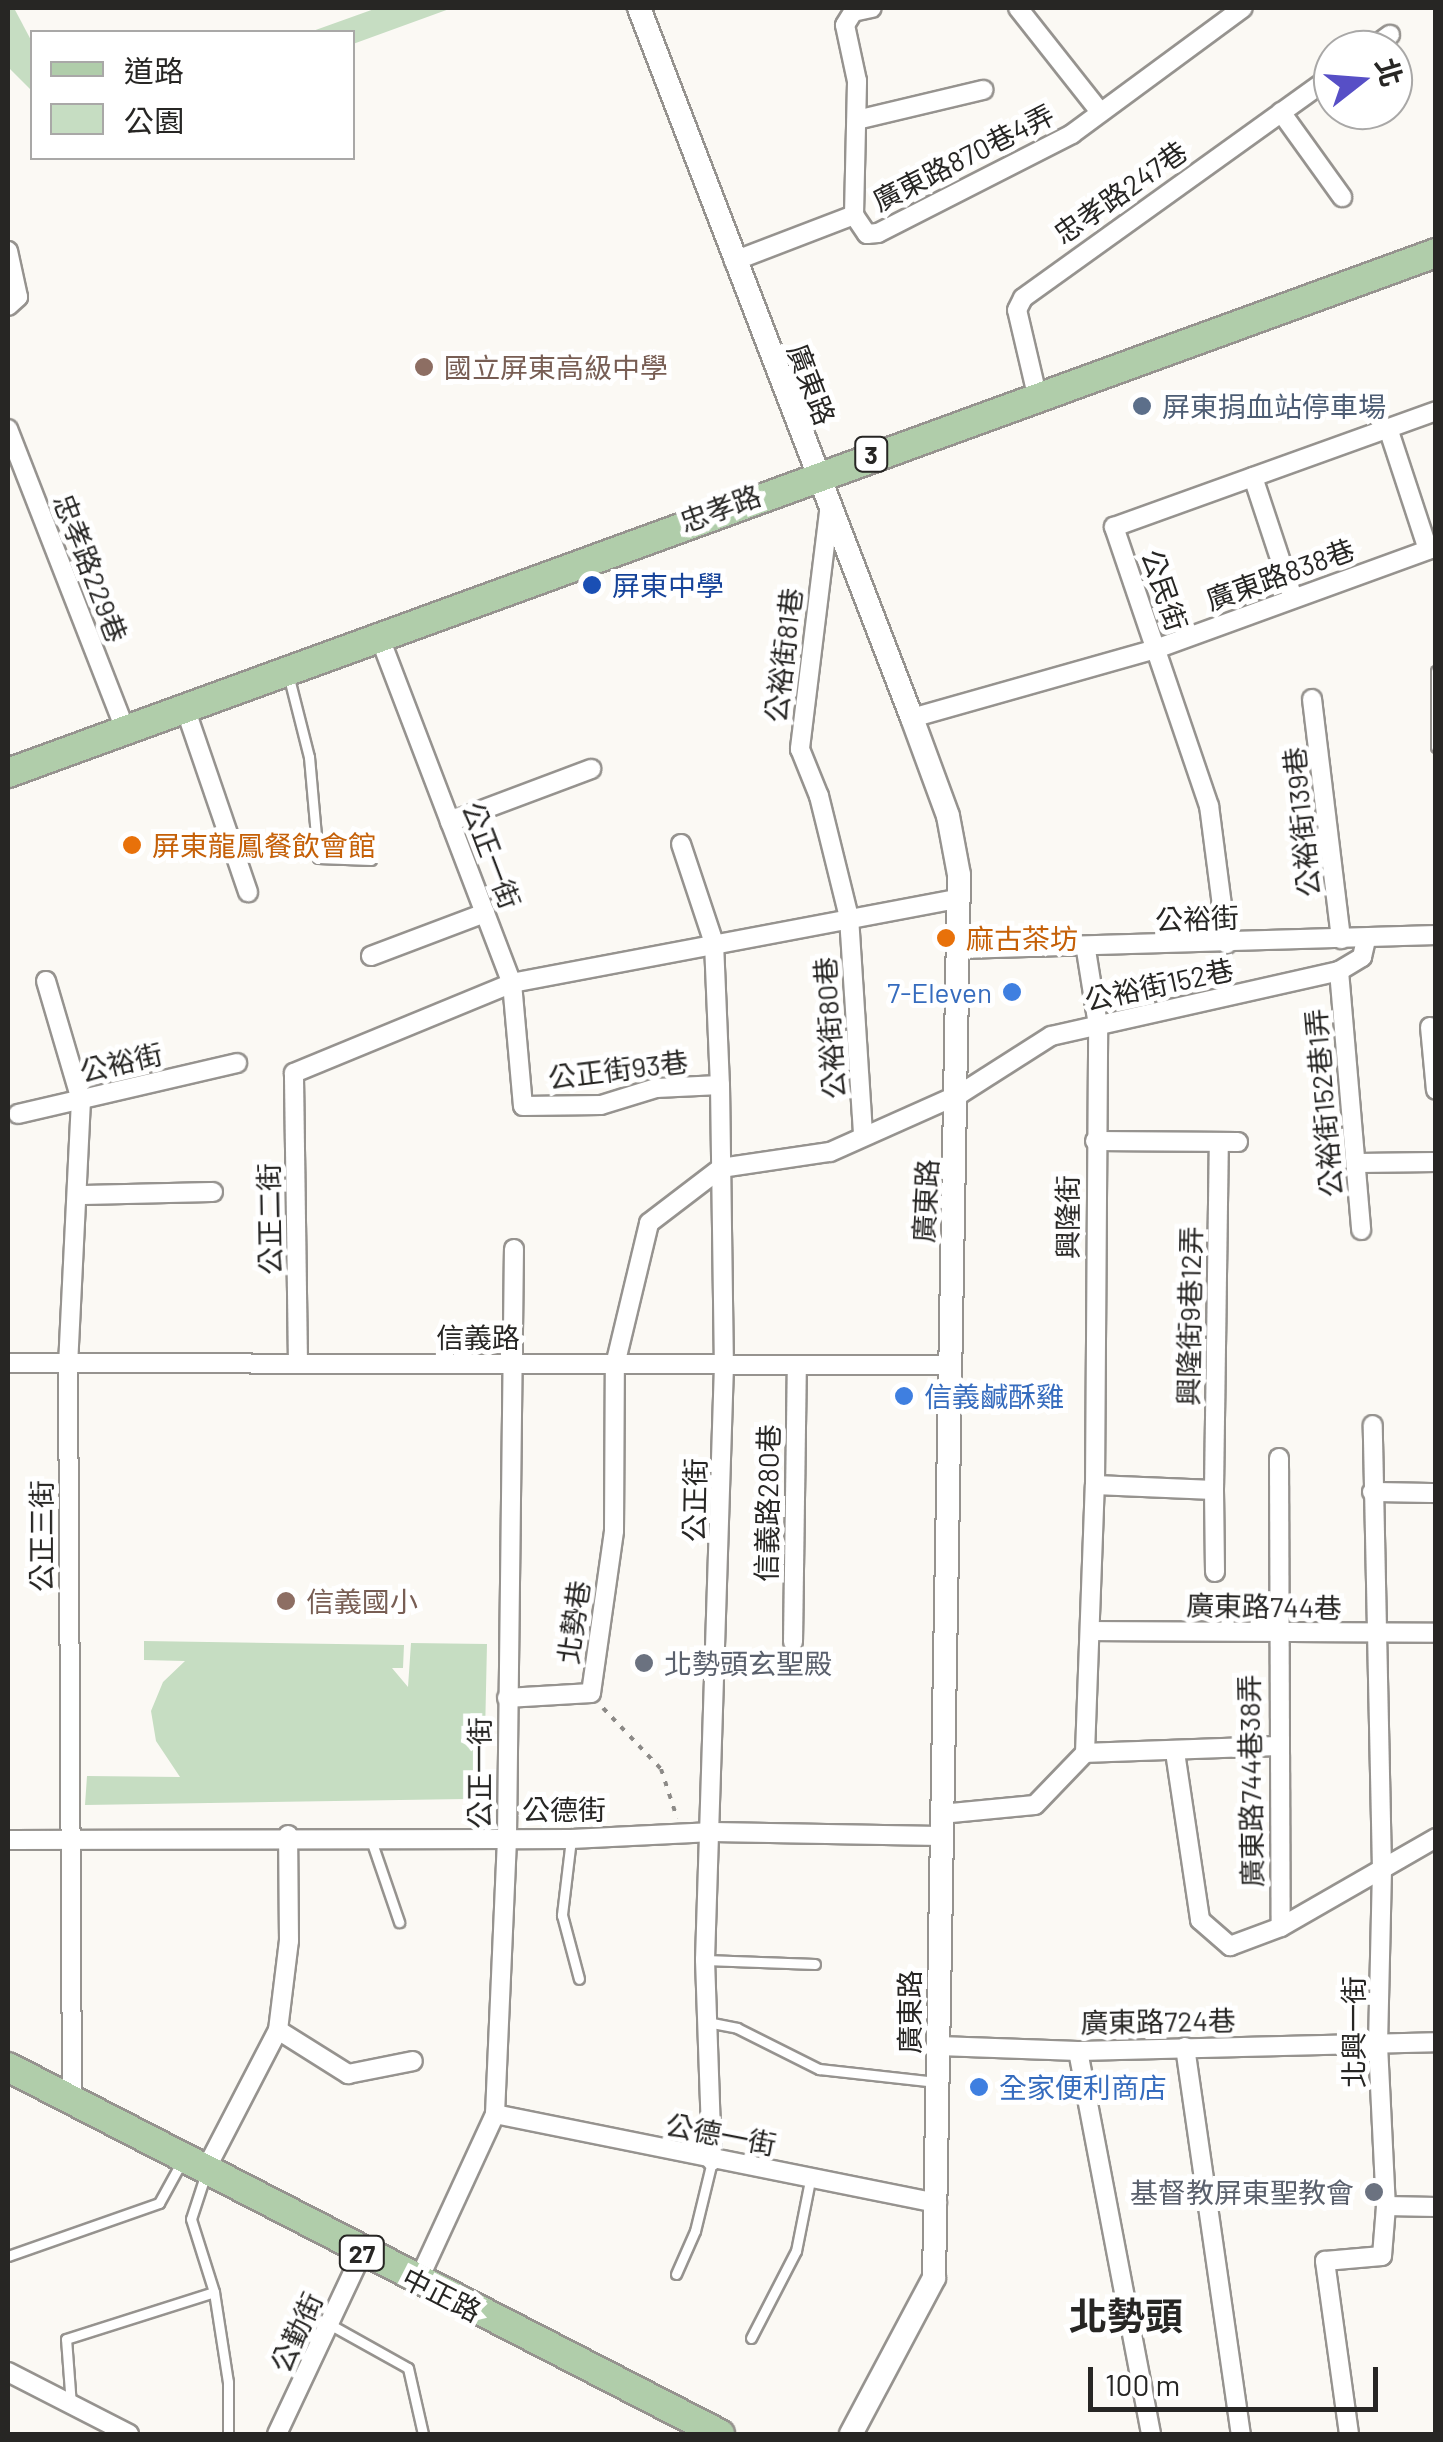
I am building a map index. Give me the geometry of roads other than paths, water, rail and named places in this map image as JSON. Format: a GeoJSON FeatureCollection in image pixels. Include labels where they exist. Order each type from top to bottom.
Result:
{"type":"FeatureCollection","features":[{"type":"Feature","properties":{"kind":"main road","name":"忠孝路"},"geometry":{"type":"LineString","coordinates":[[8,772],[286,666],[1436,252]]}},
{"type":"Feature","properties":{"kind":"main road","name":"中正路"},"geometry":{"type":"LineString","coordinates":[[8,2067],[196,2160],[362,2253],[720,2434]]}},
{"type":"Feature","properties":{"kind":"street","name":"廣東路"},"geometry":{"type":"LineString","coordinates":[[639,8],[828,512],[912,718],[954,840],[960,898],[960,1094],[948,1365],[934,2278],[851,2434]]}},
{"type":"Feature","properties":{"kind":"street"},"geometry":{"type":"LineString","coordinates":[[734,261],[854,215],[858,120],[845,25],[852,12],[872,8]]}},
{"type":"Feature","properties":{"kind":"street","name":"廣東路870巷4弄"},"geometry":{"type":"LineString","coordinates":[[854,215],[867,234],[878,233],[1072,134],[1243,8]]}},
{"type":"Feature","properties":{"kind":"street","name":"廣東路870巷4弄"},"geometry":{"type":"LineString","coordinates":[[1024,10],[1100,112]]}},
{"type":"Feature","properties":{"kind":"street","name":"忠孝路247巷"},"geometry":{"type":"LineString","coordinates":[[1037,395],[1017,310],[1023,298],[1313,89]]}},
{"type":"Feature","properties":{"kind":"street"},"geometry":{"type":"LineString","coordinates":[[858,120],[983,90]]}},
{"type":"Feature","properties":{"kind":"street"},"geometry":{"type":"LineString","coordinates":[[1281,112],[1342,197]]}},
{"type":"Feature","properties":{"kind":"street"},"geometry":{"type":"LineString","coordinates":[[8,251],[13,301]]}},
{"type":"Feature","properties":{"kind":"street","name":"公民街"},"geometry":{"type":"LineString","coordinates":[[1227,944],[1209,806],[1114,527],[1436,411]]}},
{"type":"Feature","properties":{"kind":"street"},"geometry":{"type":"LineString","coordinates":[[1388,428],[1432,548]]}},
{"type":"Feature","properties":{"kind":"street","name":"忠孝路229巷"},"geometry":{"type":"LineString","coordinates":[[8,429],[124,728]]}},
{"type":"Feature","properties":{"kind":"street"},"geometry":{"type":"LineString","coordinates":[[1253,477],[1293,598]]}},
{"type":"Feature","properties":{"kind":"street","name":"公裕街81巷"},"geometry":{"type":"LineString","coordinates":[[828,512],[800,749],[820,796],[849,918]]}},
{"type":"Feature","properties":{"kind":"street","name":"廣東路838巷"},"geometry":{"type":"LineString","coordinates":[[912,718],[1156,649],[1432,548]]}},
{"type":"Feature","properties":{"kind":"street","name":"公正一街"},"geometry":{"type":"LineString","coordinates":[[378,633],[512,983],[523,1106]]}},
{"type":"Feature","properties":{"kind":"street","name":"公裕街139巷"},"geometry":{"type":"LineString","coordinates":[[1312,699],[1341,940]]}},
{"type":"Feature","properties":{"kind":"street"},"geometry":{"type":"LineString","coordinates":[[184,705],[248,892]]}},
{"type":"Feature","properties":{"kind":"street"},"geometry":{"type":"LineString","coordinates":[[450,822],[591,769]]}},
{"type":"Feature","properties":{"kind":"street","name":"公正街"},"geometry":{"type":"LineString","coordinates":[[681,844],[714,943],[720,1085],[724,1365],[713,1832],[704,2022],[712,2161]]}},
{"type":"Feature","properties":{"kind":"street"},"geometry":{"type":"LineString","coordinates":[[512,983],[960,898]]}},
{"type":"Feature","properties":{"kind":"street"},"geometry":{"type":"LineString","coordinates":[[371,956],[485,913]]}},
{"type":"Feature","properties":{"kind":"street","name":"公裕街80巷"},"geometry":{"type":"LineString","coordinates":[[849,918],[864,1135]]}},
{"type":"Feature","properties":{"kind":"street","name":"公裕街"},"geometry":{"type":"LineString","coordinates":[[961,950],[1086,950],[1436,935]]}},
{"type":"Feature","properties":{"kind":"street"},"geometry":{"type":"LineString","coordinates":[[1339,972],[1362,956],[1366,938]]}},
{"type":"Feature","properties":{"kind":"street","name":"興隆街"},"geometry":{"type":"LineString","coordinates":[[1086,950],[1098,1024],[1095,1486]]}},
{"type":"Feature","properties":{"kind":"street","name":"公裕街152巷"},"geometry":{"type":"LineString","coordinates":[[721,1168],[830,1152],[960,1094],[1029,1046],[1098,1024],[1339,972]]}},
{"type":"Feature","properties":{"kind":"street","name":"公裕街152巷1弄"},"geometry":{"type":"LineString","coordinates":[[1339,972],[1361,1230]]}},
{"type":"Feature","properties":{"kind":"street","name":"公正三街"},"geometry":{"type":"LineString","coordinates":[[46,981],[81,1100],[82,1195],[68,1364],[72,2097]]}},
{"type":"Feature","properties":{"kind":"street","name":"公正二街"},"geometry":{"type":"LineString","coordinates":[[298,1364],[294,1073],[512,983]]}},
{"type":"Feature","properties":{"kind":"street"},"geometry":{"type":"LineString","coordinates":[[1430,1027],[1436,1090]]}},
{"type":"Feature","properties":{"kind":"street","name":"公裕街"},"geometry":{"type":"LineString","coordinates":[[18,1114],[237,1063]]}},
{"type":"Feature","properties":{"kind":"street","name":"公正街93巷"},"geometry":{"type":"LineString","coordinates":[[523,1106],[601,1105],[656,1088],[720,1085]]}},
{"type":"Feature","properties":{"kind":"street","name":"興隆街9巷12弄"},"geometry":{"type":"LineString","coordinates":[[1095,1141],[1228,1142],[1214,1490],[1215,1572]]}},
{"type":"Feature","properties":{"kind":"street"},"geometry":{"type":"LineString","coordinates":[[1358,1163],[1436,1162]]}},
{"type":"Feature","properties":{"kind":"street","name":"北勢巷"},"geometry":{"type":"LineString","coordinates":[[506,1698],[591,1693],[614,1531],[615,1364],[649,1223],[721,1168]]}},
{"type":"Feature","properties":{"kind":"street"},"geometry":{"type":"LineString","coordinates":[[82,1195],[213,1192]]}},
{"type":"Feature","properties":{"kind":"street","name":"公正一街"},"geometry":{"type":"LineString","coordinates":[[418,2281],[495,2114],[507,1836],[514,1249]]}},
{"type":"Feature","properties":{"kind":"street","name":"信義路"},"geometry":{"type":"LineString","coordinates":[[8,1363],[948,1365]]}},
{"type":"Feature","properties":{"kind":"street","name":"信義路280巷"},"geometry":{"type":"LineString","coordinates":[[793,1642],[797,1365]]}},
{"type":"Feature","properties":{"kind":"street","name":"北興一街"},"geometry":{"type":"LineString","coordinates":[[1349,2434],[1326,2261],[1382,2256],[1386,2206],[1378,2045],[1382,1869],[1373,1425]]}},
{"type":"Feature","properties":{"kind":"street","name":"廣東路744巷38弄"},"geometry":{"type":"LineString","coordinates":[[1279,1458],[1275,1633],[1281,1927]]}},
{"type":"Feature","properties":{"kind":"street"},"geometry":{"type":"LineString","coordinates":[[940,1825],[1035,1805],[1085,1753],[1095,1486],[1214,1490]]}},
{"type":"Feature","properties":{"kind":"street"},"geometry":{"type":"LineString","coordinates":[[1372,1492],[1436,1493]]}},
{"type":"Feature","properties":{"kind":"street","name":"廣東路744巷"},"geometry":{"type":"LineString","coordinates":[[1092,1631],[1436,1634]]}},
{"type":"Feature","properties":{"kind":"street"},"geometry":{"type":"LineString","coordinates":[[1085,1753],[1276,1746]]}},
{"type":"Feature","properties":{"kind":"street"},"geometry":{"type":"LineString","coordinates":[[1175,1752],[1200,1920],[1230,1946],[1281,1927],[1436,1838]]}},
{"type":"Feature","properties":{"kind":"street","name":"公德街"},"geometry":{"type":"LineString","coordinates":[[8,1840],[288,1836],[572,1839],[940,1825]]}},
{"type":"Feature","properties":{"kind":"street"},"geometry":{"type":"LineString","coordinates":[[196,2160],[278,2030],[290,1941],[288,1836]]}},
{"type":"Feature","properties":{"kind":"street"},"geometry":{"type":"LineString","coordinates":[[278,2030],[348,2074],[413,2061]]}},
{"type":"Feature","properties":{"kind":"street","name":"廣東路724巷"},"geometry":{"type":"LineString","coordinates":[[940,2046],[1078,2051],[1436,2042]]}},
{"type":"Feature","properties":{"kind":"street"},"geometry":{"type":"LineString","coordinates":[[1185,2047],[1241,2434]]}},
{"type":"Feature","properties":{"kind":"street"},"geometry":{"type":"LineString","coordinates":[[1078,2051],[1151,2434]]}},
{"type":"Feature","properties":{"kind":"street","name":"公德一街"},"geometry":{"type":"LineString","coordinates":[[495,2114],[712,2161],[938,2203]]}},
{"type":"Feature","properties":{"kind":"street"},"geometry":{"type":"LineString","coordinates":[[1386,2206],[1436,2207]]}},
{"type":"Feature","properties":{"kind":"street","name":"公勤街"},"geometry":{"type":"LineString","coordinates":[[277,2434],[362,2253]]}},
{"type":"Feature","properties":{"kind":"street"},"geometry":{"type":"LineString","coordinates":[[8,2372],[129,2434]]}},
{"type":"Feature","properties":{"kind":"lane"},"geometry":{"type":"LineString","coordinates":[[286,666],[308,757],[318,858],[371,860]]}},
{"type":"Feature","properties":{"kind":"lane"},"geometry":{"type":"LineString","coordinates":[[1434,671],[1436,747]]}},
{"type":"Feature","properties":{"kind":"lane"},"geometry":{"type":"LineString","coordinates":[[370,1838],[400,1922]]}},
{"type":"Feature","properties":{"kind":"lane"},"geometry":{"type":"LineString","coordinates":[[572,1839],[562,1915],[579,1978]]}},
{"type":"Feature","properties":{"kind":"lane"},"geometry":{"type":"LineString","coordinates":[[705,1960],[814,1964]]}},
{"type":"Feature","properties":{"kind":"lane"},"geometry":{"type":"LineString","coordinates":[[704,2022],[737,2028],[819,2068],[939,2082]]}},
{"type":"Feature","properties":{"kind":"lane"},"geometry":{"type":"LineString","coordinates":[[8,2256],[159,2203],[196,2160]]}},
{"type":"Feature","properties":{"kind":"lane"},"geometry":{"type":"LineString","coordinates":[[196,2160],[190,2220],[214,2292],[228,2382],[228,2434]]}},
{"type":"Feature","properties":{"kind":"lane"},"geometry":{"type":"LineString","coordinates":[[676,2274],[695,2231],[712,2161]]}},
{"type":"Feature","properties":{"kind":"lane"},"geometry":{"type":"LineString","coordinates":[[752,2338],[796,2251],[810,2180]]}},
{"type":"Feature","properties":{"kind":"lane"},"geometry":{"type":"LineString","coordinates":[[71,2405],[66,2339],[214,2292]]}},
{"type":"Feature","properties":{"kind":"lane"},"geometry":{"type":"LineString","coordinates":[[331,2326],[408,2368],[423,2434]]}},
{"type":"Feature","properties":{"kind":"place","name":"國立屏東高級中學"},"geometry":{"type":"Point","coordinates":[424,367]}},
{"type":"Feature","properties":{"kind":"place","name":"屏東捐血站停車場"},"geometry":{"type":"Point","coordinates":[1142,406]}},
{"type":"Feature","properties":{"kind":"place","name":"屏東中學"},"geometry":{"type":"Point","coordinates":[592,585]}},
{"type":"Feature","properties":{"kind":"place","name":"屏東龍鳳餐飲會館"},"geometry":{"type":"Point","coordinates":[132,845]}},
{"type":"Feature","properties":{"kind":"place","name":"麻古茶坊"},"geometry":{"type":"Point","coordinates":[946,938]}},
{"type":"Feature","properties":{"kind":"place","name":"7-Eleven"},"geometry":{"type":"Point","coordinates":[1012,992]}},
{"type":"Feature","properties":{"kind":"place","name":"信義鹹酥雞"},"geometry":{"type":"Point","coordinates":[904,1396]}},
{"type":"Feature","properties":{"kind":"place","name":"信義國小"},"geometry":{"type":"Point","coordinates":[286,1601]}},
{"type":"Feature","properties":{"kind":"place","name":"北勢頭玄聖殿"},"geometry":{"type":"Point","coordinates":[644,1663]}},
{"type":"Feature","properties":{"kind":"place","name":"全家便利商店"},"geometry":{"type":"Point","coordinates":[979,2087]}},
{"type":"Feature","properties":{"kind":"place","name":"基督教屏東聖教會"},"geometry":{"type":"Point","coordinates":[1374,2192]}},
{"type":"Feature","properties":{"kind":"district","name":"北勢頭"},"geometry":{"type":"Point","coordinates":[1126,2316]}}]}
